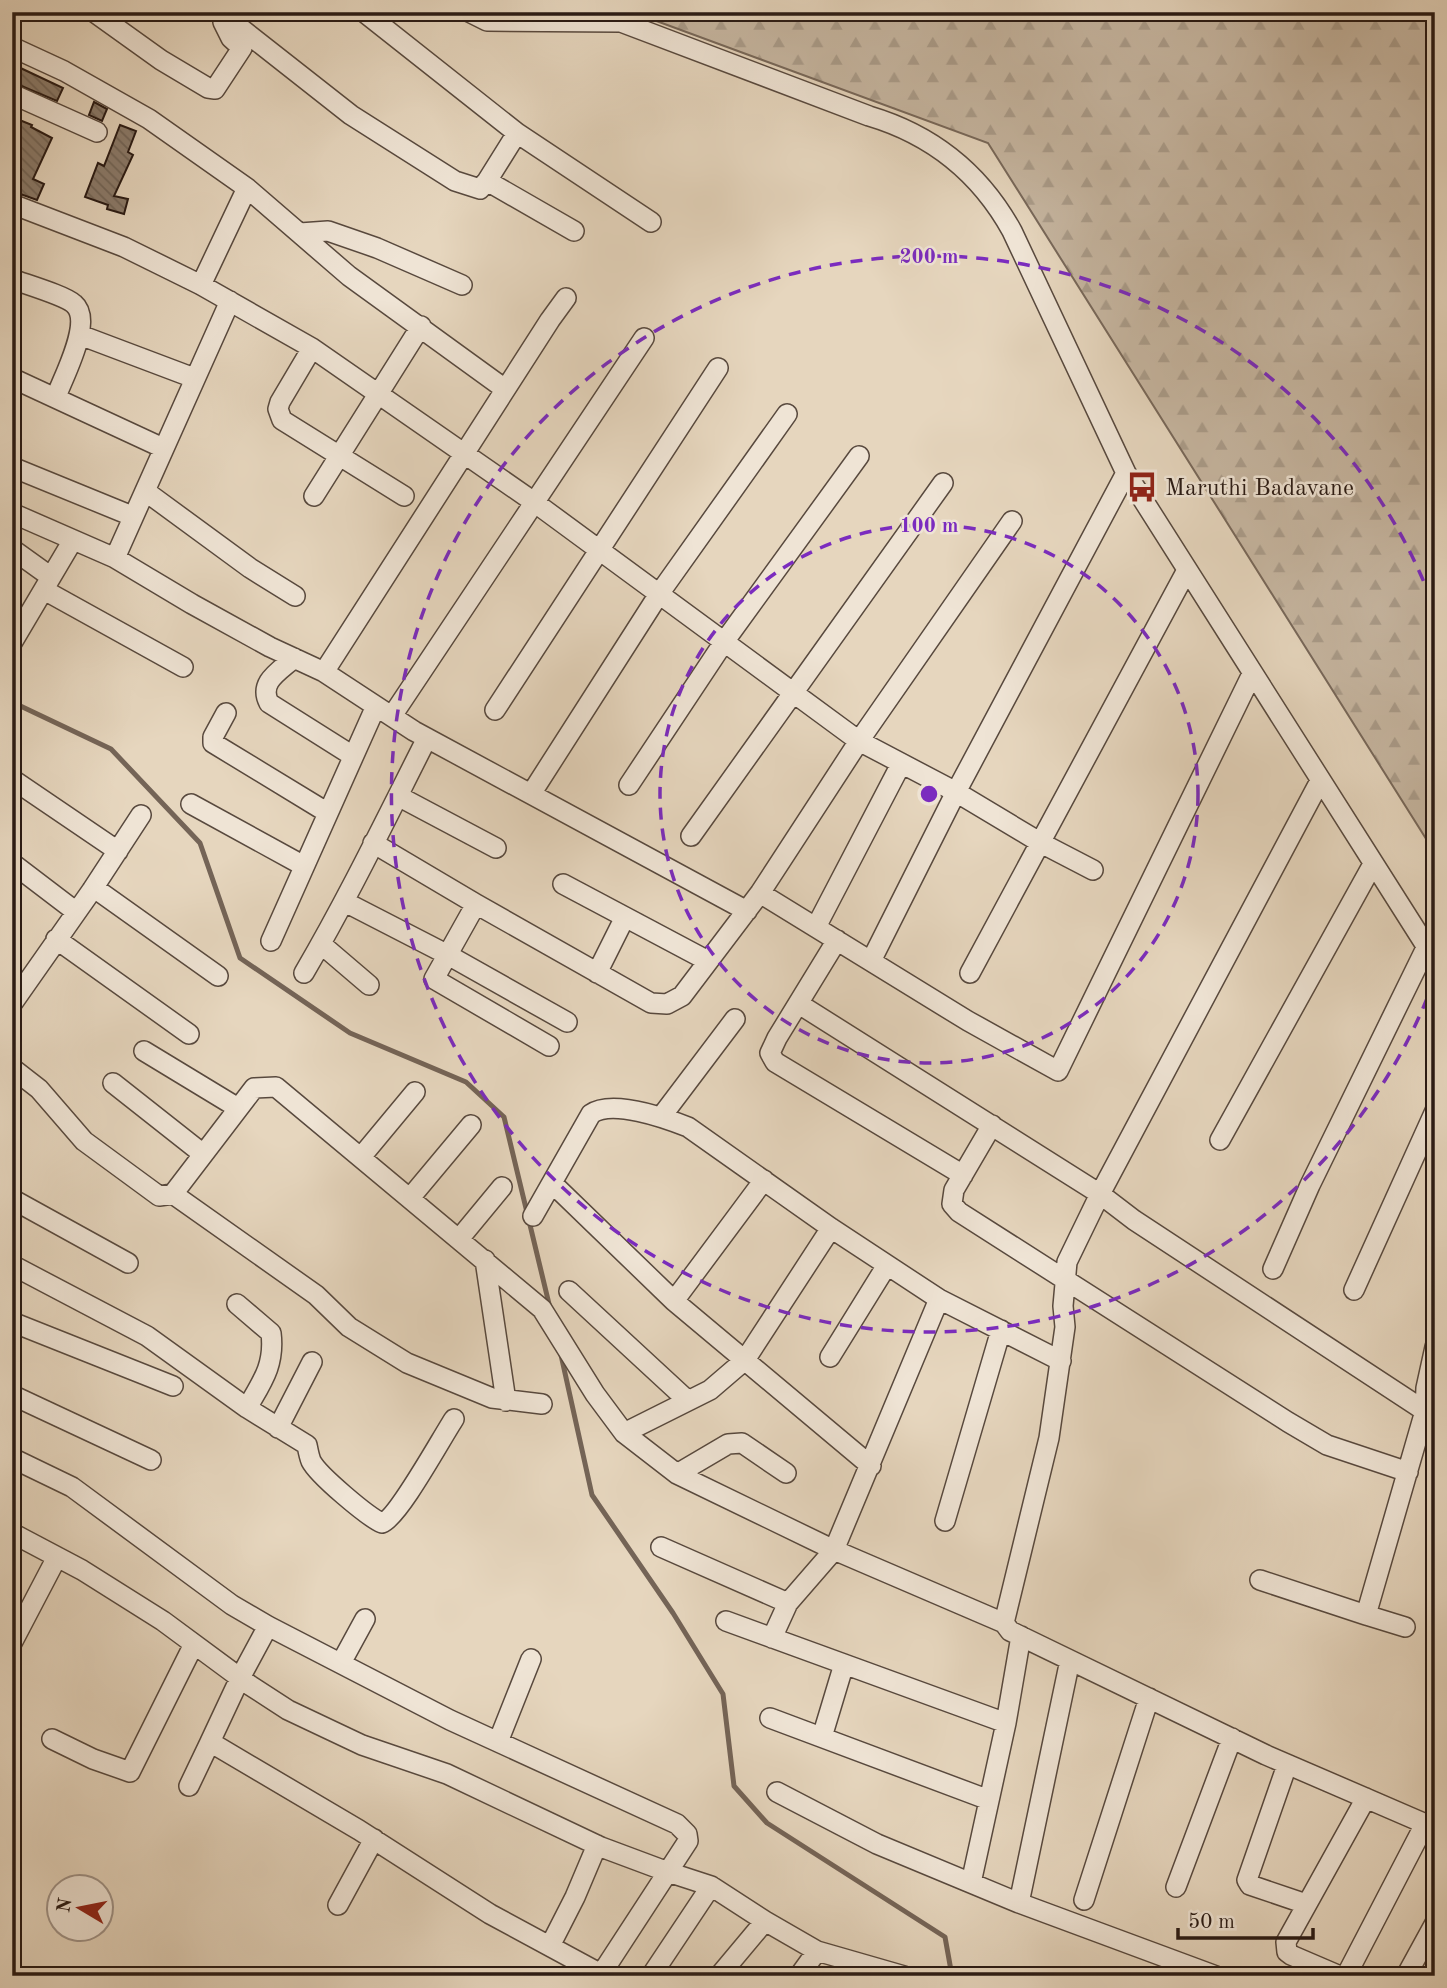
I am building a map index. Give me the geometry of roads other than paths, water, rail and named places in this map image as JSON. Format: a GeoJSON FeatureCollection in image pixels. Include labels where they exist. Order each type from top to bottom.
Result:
{"type":"FeatureCollection","features":[{"type":"Feature","properties":{"kind":"street"},"geometry":{"type":"LineString","coordinates":[[94,12],[161,60],[208,88],[215,89],[242,48],[226,29],[222,13]]}},
{"type":"Feature","properties":{"kind":"street"},"geometry":{"type":"LineString","coordinates":[[364,12],[517,133],[651,222]]}},
{"type":"Feature","properties":{"kind":"street"},"geometry":{"type":"LineString","coordinates":[[469,12],[487,21],[621,22],[895,124],[947,153],[977,181],[1002,214],[1126,473],[1430,954],[1310,1185],[1273,1269]]}},
{"type":"Feature","properties":{"kind":"street"},"geometry":{"type":"LineString","coordinates":[[222,13],[351,115],[455,181],[480,189],[517,133]]}},
{"type":"Feature","properties":{"kind":"street"},"geometry":{"type":"LineString","coordinates":[[12,47],[64,71],[149,119],[247,188],[349,276],[505,389]]}},
{"type":"Feature","properties":{"kind":"street"},"geometry":{"type":"LineString","coordinates":[[12,94],[97,132]]}},
{"type":"Feature","properties":{"kind":"street"},"geometry":{"type":"LineString","coordinates":[[487,181],[574,231]]}},
{"type":"Feature","properties":{"kind":"street"},"geometry":{"type":"LineString","coordinates":[[201,285],[247,188]]}},
{"type":"Feature","properties":{"kind":"street"},"geometry":{"type":"LineString","coordinates":[[12,204],[124,247],[201,285],[312,348],[534,502],[859,741],[956,792],[1041,843],[1093,870]]}},
{"type":"Feature","properties":{"kind":"street"},"geometry":{"type":"LineString","coordinates":[[300,233],[328,231],[377,248],[462,285]]}},
{"type":"Feature","properties":{"kind":"street"},"geometry":{"type":"LineString","coordinates":[[12,279],[74,303],[81,314],[80,335],[56,397]]}},
{"type":"Feature","properties":{"kind":"street"},"geometry":{"type":"LineString","coordinates":[[324,672],[566,298]]}},
{"type":"Feature","properties":{"kind":"street"},"geometry":{"type":"LineString","coordinates":[[115,558],[230,301]]}},
{"type":"Feature","properties":{"kind":"street"},"geometry":{"type":"LineString","coordinates":[[314,496],[421,326]]}},
{"type":"Feature","properties":{"kind":"street"},"geometry":{"type":"LineString","coordinates":[[80,335],[194,378]]}},
{"type":"Feature","properties":{"kind":"street"},"geometry":{"type":"LineString","coordinates":[[271,941],[353,756],[534,502],[644,338]]}},
{"type":"Feature","properties":{"kind":"street"},"geometry":{"type":"LineString","coordinates":[[312,348],[278,409],[282,420],[404,496]]}},
{"type":"Feature","properties":{"kind":"street"},"geometry":{"type":"LineString","coordinates":[[495,710],[718,368]]}},
{"type":"Feature","properties":{"kind":"street"},"geometry":{"type":"LineString","coordinates":[[12,378],[163,448]]}},
{"type":"Feature","properties":{"kind":"street"},"geometry":{"type":"LineString","coordinates":[[531,794],[659,594],[788,414]]}},
{"type":"Feature","properties":{"kind":"street"},"geometry":{"type":"LineString","coordinates":[[629,785],[724,642],[859,456]]}},
{"type":"Feature","properties":{"kind":"street"},"geometry":{"type":"LineString","coordinates":[[12,467],[132,516]]}},
{"type":"Feature","properties":{"kind":"street"},"geometry":{"type":"LineString","coordinates":[[871,961],[956,792],[1126,473]]}},
{"type":"Feature","properties":{"kind":"street"},"geometry":{"type":"LineString","coordinates":[[691,836],[943,483]]}},
{"type":"Feature","properties":{"kind":"street"},"geometry":{"type":"LineString","coordinates":[[145,491],[250,568],[295,596]]}},
{"type":"Feature","properties":{"kind":"street"},"geometry":{"type":"LineString","coordinates":[[12,513],[115,558],[192,604],[324,672],[427,738],[747,911]]}},
{"type":"Feature","properties":{"kind":"street"},"geometry":{"type":"LineString","coordinates":[[373,843],[651,1003],[667,1004],[682,996],[760,893],[859,741],[1012,521]]}},
{"type":"Feature","properties":{"kind":"street"},"geometry":{"type":"LineString","coordinates":[[12,643],[73,540]]}},
{"type":"Feature","properties":{"kind":"street"},"geometry":{"type":"LineString","coordinates":[[12,549],[47,584],[183,667]]}},
{"type":"Feature","properties":{"kind":"street"},"geometry":{"type":"LineString","coordinates":[[970,973],[1187,570]]}},
{"type":"Feature","properties":{"kind":"street"},"geometry":{"type":"LineString","coordinates":[[294,658],[266,683],[264,694],[269,703],[353,756]]}},
{"type":"Feature","properties":{"kind":"street"},"geometry":{"type":"LineString","coordinates":[[760,893],[968,1021],[1058,1071],[1252,674]]}},
{"type":"Feature","properties":{"kind":"street"},"geometry":{"type":"LineString","coordinates":[[226,713],[213,737],[213,743],[328,813]]}},
{"type":"Feature","properties":{"kind":"street"},"geometry":{"type":"LineString","coordinates":[[304,972],[345,902],[427,738]]}},
{"type":"Feature","properties":{"kind":"street"},"geometry":{"type":"LineString","coordinates":[[816,927],[901,764]]}},
{"type":"Feature","properties":{"kind":"street"},"geometry":{"type":"LineString","coordinates":[[12,779],[118,851]]}},
{"type":"Feature","properties":{"kind":"street"},"geometry":{"type":"LineString","coordinates":[[1004,1623],[1049,1438],[1065,1328],[1063,1306],[1067,1262],[1100,1194],[1320,781]]}},
{"type":"Feature","properties":{"kind":"street"},"geometry":{"type":"LineString","coordinates":[[398,796],[496,848]]}},
{"type":"Feature","properties":{"kind":"street"},"geometry":{"type":"LineString","coordinates":[[191,804],[304,866]]}},
{"type":"Feature","properties":{"kind":"street"},"geometry":{"type":"LineString","coordinates":[[12,1004],[141,815]]}},
{"type":"Feature","properties":{"kind":"street"},"geometry":{"type":"LineString","coordinates":[[12,863],[75,912]]}},
{"type":"Feature","properties":{"kind":"street"},"geometry":{"type":"LineString","coordinates":[[1220,1140],[1373,864]]}},
{"type":"Feature","properties":{"kind":"street"},"geometry":{"type":"LineString","coordinates":[[563,884],[708,961]]}},
{"type":"Feature","properties":{"kind":"street"},"geometry":{"type":"LineString","coordinates":[[92,890],[100,892],[218,976]]}},
{"type":"Feature","properties":{"kind":"street"},"geometry":{"type":"LineString","coordinates":[[345,902],[567,1021]]}},
{"type":"Feature","properties":{"kind":"street"},"geometry":{"type":"LineString","coordinates":[[476,904],[434,979],[549,1046]]}},
{"type":"Feature","properties":{"kind":"street"},"geometry":{"type":"LineString","coordinates":[[597,973],[625,917]]}},
{"type":"Feature","properties":{"kind":"street"},"geometry":{"type":"LineString","coordinates":[[56,939],[189,1034]]}},
{"type":"Feature","properties":{"kind":"street"},"geometry":{"type":"LineString","coordinates":[[837,940],[770,1053],[775,1062],[963,1175]]}},
{"type":"Feature","properties":{"kind":"street"},"geometry":{"type":"LineString","coordinates":[[321,944],[369,985]]}},
{"type":"Feature","properties":{"kind":"street"},"geometry":{"type":"LineString","coordinates":[[799,1004],[1100,1194],[1133,1220],[1430,1413]]}},
{"type":"Feature","properties":{"kind":"street"},"geometry":{"type":"LineString","coordinates":[[661,1117],[735,1019]]}},
{"type":"Feature","properties":{"kind":"street"},"geometry":{"type":"LineString","coordinates":[[144,1051],[238,1108]]}},
{"type":"Feature","properties":{"kind":"street"},"geometry":{"type":"LineString","coordinates":[[12,1068],[39,1089],[84,1141],[120,1169],[159,1196],[173,1194],[316,1295],[349,1327],[365,1338],[407,1363],[492,1398],[542,1404]]}},
{"type":"Feature","properties":{"kind":"street"},"geometry":{"type":"LineString","coordinates":[[113,1083],[203,1154]]}},
{"type":"Feature","properties":{"kind":"street"},"geometry":{"type":"LineString","coordinates":[[173,1194],[254,1088],[276,1087],[542,1309],[595,1394],[624,1433],[677,1474],[834,1550],[1004,1623],[1010,1631],[1287,1765],[1430,1826],[1346,1976]]}},
{"type":"Feature","properties":{"kind":"street"},"geometry":{"type":"LineString","coordinates":[[361,1157],[415,1093]]}},
{"type":"Feature","properties":{"kind":"street"},"geometry":{"type":"LineString","coordinates":[[533,1216],[591,1114],[599,1108],[614,1108],[661,1117],[688,1127],[831,1228],[939,1299],[1061,1361]]}},
{"type":"Feature","properties":{"kind":"street"},"geometry":{"type":"LineString","coordinates":[[1354,1290],[1435,1111]]}},
{"type":"Feature","properties":{"kind":"street"},"geometry":{"type":"LineString","coordinates":[[410,1198],[471,1125]]}},
{"type":"Feature","properties":{"kind":"street"},"geometry":{"type":"LineString","coordinates":[[992,1125],[954,1190],[952,1204],[959,1212],[1298,1428],[1327,1444],[1408,1472]]}},
{"type":"Feature","properties":{"kind":"street"},"geometry":{"type":"LineString","coordinates":[[674,1301],[764,1180]]}},
{"type":"Feature","properties":{"kind":"street"},"geometry":{"type":"LineString","coordinates":[[552,1183],[674,1301],[871,1466]]}},
{"type":"Feature","properties":{"kind":"street"},"geometry":{"type":"LineString","coordinates":[[459,1239],[502,1187]]}},
{"type":"Feature","properties":{"kind":"street"},"geometry":{"type":"LineString","coordinates":[[12,1199],[128,1263]]}},
{"type":"Feature","properties":{"kind":"street"},"geometry":{"type":"LineString","coordinates":[[624,1433],[710,1390],[745,1360],[831,1228]]}},
{"type":"Feature","properties":{"kind":"street"},"geometry":{"type":"LineString","coordinates":[[485,1260],[506,1401]]}},
{"type":"Feature","properties":{"kind":"street"},"geometry":{"type":"LineString","coordinates":[[12,1265],[147,1336],[247,1408],[307,1445],[311,1461],[318,1471],[368,1516],[382,1524],[388,1521],[404,1498],[454,1419]]}},
{"type":"Feature","properties":{"kind":"street"},"geometry":{"type":"LineString","coordinates":[[830,1357],[887,1265]]}},
{"type":"Feature","properties":{"kind":"street"},"geometry":{"type":"LineString","coordinates":[[569,1291],[687,1400]]}},
{"type":"Feature","properties":{"kind":"street"},"geometry":{"type":"LineString","coordinates":[[772,1638],[788,1604],[834,1550],[939,1299]]}},
{"type":"Feature","properties":{"kind":"street"},"geometry":{"type":"LineString","coordinates":[[237,1304],[271,1333],[273,1353],[264,1379],[247,1408]]}},
{"type":"Feature","properties":{"kind":"street"},"geometry":{"type":"LineString","coordinates":[[12,1322],[173,1386]]}},
{"type":"Feature","properties":{"kind":"street"},"geometry":{"type":"LineString","coordinates":[[945,1521],[1001,1330]]}},
{"type":"Feature","properties":{"kind":"street"},"geometry":{"type":"LineString","coordinates":[[1366,1615],[1408,1472],[1430,1413],[1426,1388],[1435,1347]]}},
{"type":"Feature","properties":{"kind":"street"},"geometry":{"type":"LineString","coordinates":[[278,1428],[312,1362]]}},
{"type":"Feature","properties":{"kind":"street"},"geometry":{"type":"LineString","coordinates":[[12,1395],[151,1460]]}},
{"type":"Feature","properties":{"kind":"street"},"geometry":{"type":"LineString","coordinates":[[677,1474],[728,1444],[742,1443],[786,1473]]}},
{"type":"Feature","properties":{"kind":"street"},"geometry":{"type":"LineString","coordinates":[[12,1458],[72,1487],[232,1605],[268,1626],[450,1720],[677,1825],[687,1834],[688,1841],[601,1975],[490,1914],[374,1839],[211,1742]]}},
{"type":"Feature","properties":{"kind":"street"},"geometry":{"type":"LineString","coordinates":[[12,1534],[82,1570],[163,1621],[288,1710],[362,1745],[447,1774],[597,1845],[712,1886],[765,1922],[817,1951],[904,1976]]}},
{"type":"Feature","properties":{"kind":"street"},"geometry":{"type":"LineString","coordinates":[[661,1547],[788,1604]]}},
{"type":"Feature","properties":{"kind":"street"},"geometry":{"type":"LineString","coordinates":[[12,1643],[57,1557]]}},
{"type":"Feature","properties":{"kind":"street"},"geometry":{"type":"LineString","coordinates":[[1260,1580],[1405,1627]]}},
{"type":"Feature","properties":{"kind":"street"},"geometry":{"type":"LineString","coordinates":[[341,1664],[365,1619]]}},
{"type":"Feature","properties":{"kind":"street"},"geometry":{"type":"LineString","coordinates":[[726,1621],[1006,1723]]}},
{"type":"Feature","properties":{"kind":"street"},"geometry":{"type":"LineString","coordinates":[[190,1786],[240,1678],[268,1626]]}},
{"type":"Feature","properties":{"kind":"street"},"geometry":{"type":"LineString","coordinates":[[971,1883],[1006,1723],[1021,1636]]}},
{"type":"Feature","properties":{"kind":"street"},"geometry":{"type":"LineString","coordinates":[[52,1739],[93,1759],[130,1772],[194,1644]]}},
{"type":"Feature","properties":{"kind":"street"},"geometry":{"type":"LineString","coordinates":[[498,1742],[531,1659]]}},
{"type":"Feature","properties":{"kind":"street"},"geometry":{"type":"LineString","coordinates":[[1019,1903],[1070,1660]]}},
{"type":"Feature","properties":{"kind":"street"},"geometry":{"type":"LineString","coordinates":[[822,1737],[844,1664]]}},
{"type":"Feature","properties":{"kind":"street"},"geometry":{"type":"LineString","coordinates":[[1084,1900],[1149,1698]]}},
{"type":"Feature","properties":{"kind":"street"},"geometry":{"type":"LineString","coordinates":[[770,1718],[989,1800]]}},
{"type":"Feature","properties":{"kind":"street"},"geometry":{"type":"LineString","coordinates":[[1176,1887],[1232,1738]]}},
{"type":"Feature","properties":{"kind":"street"},"geometry":{"type":"LineString","coordinates":[[1287,1765],[1247,1880],[1250,1885],[1306,1904]]}},
{"type":"Feature","properties":{"kind":"street"},"geometry":{"type":"LineString","coordinates":[[777,1792],[877,1844],[1192,1972],[1216,1976]]}},
{"type":"Feature","properties":{"kind":"street"},"geometry":{"type":"LineString","coordinates":[[1340,1976],[1320,1972],[1287,1952],[1286,1942],[1366,1798]]}},
{"type":"Feature","properties":{"kind":"street"},"geometry":{"type":"LineString","coordinates":[[338,1905],[374,1839]]}},
{"type":"Feature","properties":{"kind":"street"},"geometry":{"type":"LineString","coordinates":[[550,1946],[597,1845]]}},
{"type":"Feature","properties":{"kind":"street"},"geometry":{"type":"LineString","coordinates":[[651,1976],[712,1886]]}},
{"type":"Feature","properties":{"kind":"street"},"geometry":{"type":"LineString","coordinates":[[719,1976],[765,1922]]}},
{"type":"Feature","properties":{"kind":"street"},"geometry":{"type":"LineString","coordinates":[[1406,1976],[1435,1923]]}},
{"type":"Feature","properties":{"kind":"street"},"geometry":{"type":"LineString","coordinates":[[799,1976],[817,1951]]}},
{"type":"Feature","properties":{"kind":"waterway"},"geometry":{"type":"LineString","coordinates":[[12,702],[111,749],[200,843],[240,958],[350,1033],[466,1082],[504,1117],[550,1308]]}},
{"type":"Feature","properties":{"kind":"waterway"},"geometry":{"type":"LineString","coordinates":[[561,1355],[592,1495],[673,1613],[723,1694],[734,1786],[767,1823],[945,1937],[952,1976]]}},
{"type":"Feature","properties":{"kind":"place","name":"Maruthi Badavane"},"geometry":{"type":"Point","coordinates":[1142,487]}}]}
